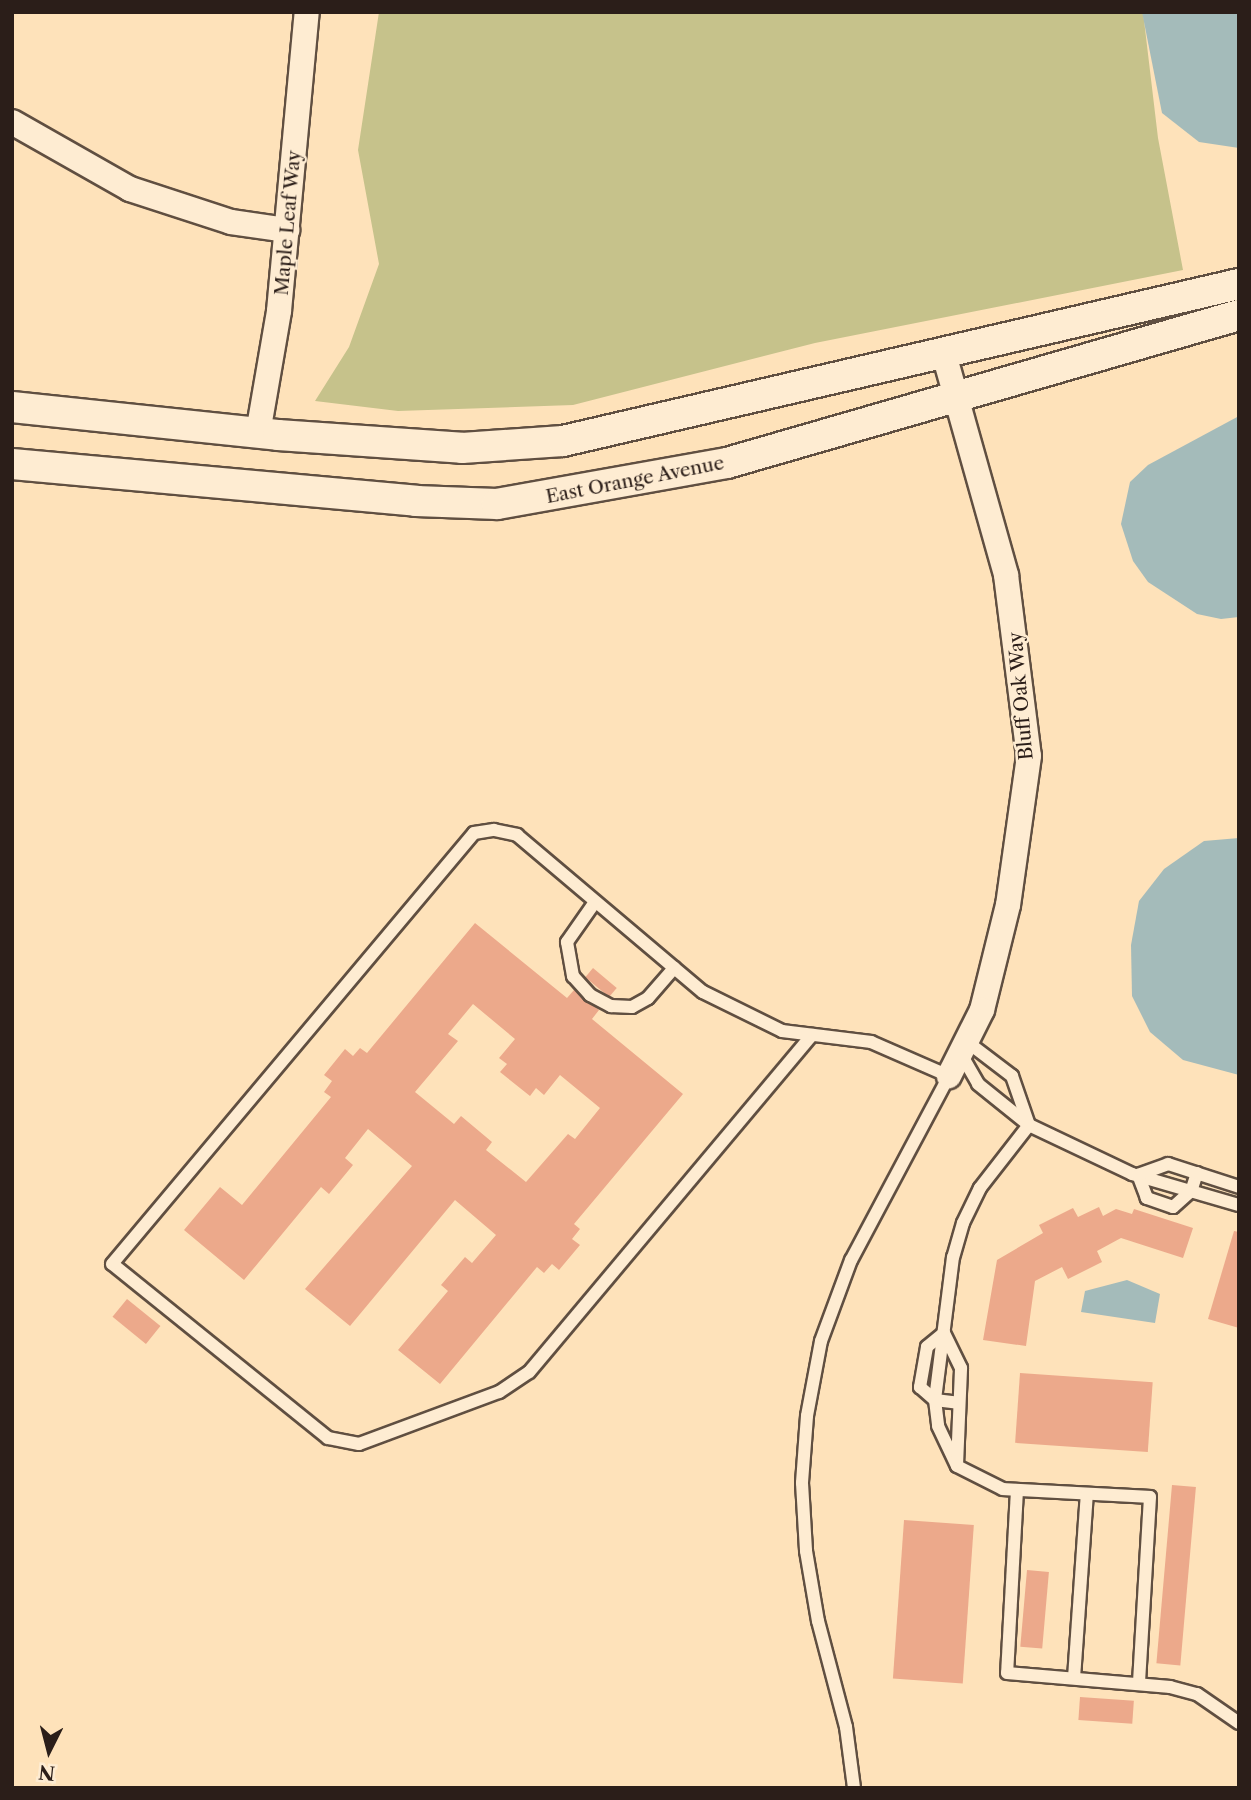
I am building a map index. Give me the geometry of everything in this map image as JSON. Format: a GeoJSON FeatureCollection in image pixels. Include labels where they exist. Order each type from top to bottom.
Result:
{"type":"FeatureCollection","features":[{"type":"Feature","properties":{"kind":"street","name":"Maple Leaf Way"},"geometry":{"type":"LineString","coordinates":[[258,433],[287,230],[307,12]]}},
{"type":"Feature","properties":{"kind":"street"},"geometry":{"type":"LineString","coordinates":[[12,122],[130,189],[222,220],[287,230]]}},
{"type":"Feature","properties":{"kind":"street"},"geometry":{"type":"LineString","coordinates":[[12,407],[258,433],[462,448],[563,441],[1239,284]]}},
{"type":"Feature","properties":{"kind":"street","name":"East Orange Avenue"},"geometry":{"type":"LineString","coordinates":[[12,464],[416,502],[497,504],[727,463],[1239,315]]}},
{"type":"Feature","properties":{"kind":"street","name":"Bluff Oak Way"},"geometry":{"type":"LineString","coordinates":[[944,354],[959,394],[1006,575],[1029,756],[1008,905],[982,1010],[949,1076]]}},
{"type":"Feature","properties":{"kind":"lane"},"geometry":{"type":"LineString","coordinates":[[813,1035],[528,1372],[499,1392],[359,1444],[328,1438],[111,1264],[474,833],[494,830],[517,835],[703,992],[782,1031],[871,1042],[949,1076],[851,1261],[821,1341],[807,1416],[802,1483],[806,1551],[818,1621],[846,1727],[854,1788]]}},
{"type":"Feature","properties":{"kind":"lane"},"geometry":{"type":"LineString","coordinates":[[595,902],[567,942],[573,976],[590,995],[611,1006],[632,1007],[648,998],[674,968]]}},
{"type":"Feature","properties":{"kind":"lane"},"geometry":{"type":"LineString","coordinates":[[963,1047],[978,1084],[1029,1125],[1138,1175],[1239,1205]]}},
{"type":"Feature","properties":{"kind":"lane"},"geometry":{"type":"LineString","coordinates":[[963,1047],[1012,1076],[1029,1125]]}},
{"type":"Feature","properties":{"kind":"lane"},"geometry":{"type":"LineString","coordinates":[[1029,1125],[980,1188],[963,1223],[943,1333],[936,1400],[938,1426],[957,1466],[976,1478],[1017,1490],[1150,1497],[1139,1684]]}},
{"type":"Feature","properties":{"kind":"lane"},"geometry":{"type":"LineString","coordinates":[[1138,1175],[1168,1164],[1239,1187]]}},
{"type":"Feature","properties":{"kind":"lane"},"geometry":{"type":"LineString","coordinates":[[1138,1175],[1147,1198],[1173,1207],[1191,1191],[1197,1173]]}},
{"type":"Feature","properties":{"kind":"lane"},"geometry":{"type":"LineString","coordinates":[[943,1333],[922,1360],[920,1387],[936,1400],[958,1403]]}},
{"type":"Feature","properties":{"kind":"lane"},"geometry":{"type":"LineString","coordinates":[[943,1333],[961,1368],[957,1466]]}},
{"type":"Feature","properties":{"kind":"lane"},"geometry":{"type":"LineString","coordinates":[[1017,1490],[1007,1673],[1139,1684],[1197,1694],[1239,1723]]}},
{"type":"Feature","properties":{"kind":"lane"},"geometry":{"type":"LineString","coordinates":[[1073,1678],[1087,1494]]}},
{"type":"Feature","properties":{"kind":"shaded area"},"geometry":{"type":"Polygon","coordinates":[[[379,12],[1143,12],[1158,138],[1183,270],[815,343],[573,405],[398,411],[315,401],[349,347],[379,264],[358,150],[379,12]]]}},
{"type":"Feature","properties":{"kind":"water"},"geometry":{"type":"Polygon","coordinates":[[[1142,12],[1239,12],[1239,148],[1199,142],[1162,113],[1142,12]]]}},
{"type":"Feature","properties":{"kind":"water"},"geometry":{"type":"Polygon","coordinates":[[[1239,416],[1239,617],[1221,619],[1197,614],[1148,582],[1133,561],[1121,524],[1130,482],[1148,465],[1239,416]]]}},
{"type":"Feature","properties":{"kind":"water"},"geometry":{"type":"Polygon","coordinates":[[[1239,838],[1239,1075],[1183,1060],[1150,1032],[1132,996],[1131,945],[1139,901],[1164,869],[1204,841],[1239,838]]]}},
{"type":"Feature","properties":{"kind":"water"},"geometry":{"type":"Polygon","coordinates":[[[1127,1280],[1160,1294],[1155,1323],[1081,1312],[1085,1291],[1127,1280]]]}},
{"type":"Feature","properties":{"kind":"building"},"geometry":{"type":"Polygon","coordinates":[[[475,923],[567,998],[574,990],[599,1010],[592,1019],[683,1094],[574,1224],[580,1229],[572,1239],[580,1245],[559,1270],[552,1264],[544,1273],[537,1267],[440,1384],[398,1350],[448,1291],[441,1285],[465,1257],[472,1263],[496,1235],[455,1200],[350,1326],[305,1289],[412,1166],[368,1129],[345,1158],[353,1165],[329,1194],[321,1187],[244,1280],[184,1230],[220,1187],[242,1205],[331,1097],[324,1092],[332,1081],[324,1075],[345,1049],[353,1056],[360,1048],[367,1053],[475,923]],[[473,1004],[448,1034],[458,1041],[415,1092],[454,1124],[461,1116],[492,1142],[486,1150],[526,1182],[568,1134],[575,1139],[600,1108],[560,1075],[544,1095],[536,1088],[530,1096],[500,1072],[507,1064],[499,1058],[515,1039],[473,1004]]]}},
{"type":"Feature","properties":{"kind":"building"},"geometry":{"type":"Polygon","coordinates":[[[593,968],[617,988],[609,997],[585,977],[593,968]]]}},
{"type":"Feature","properties":{"kind":"building"},"geometry":{"type":"Polygon","coordinates":[[[1099,1207],[1103,1216],[1116,1209],[1132,1214],[1134,1209],[1193,1228],[1183,1258],[1121,1238],[1097,1251],[1102,1262],[1068,1279],[1062,1267],[1035,1281],[1026,1346],[983,1340],[997,1260],[1043,1233],[1039,1225],[1073,1208],[1078,1217],[1099,1207]]]}},
{"type":"Feature","properties":{"kind":"building"},"geometry":{"type":"Polygon","coordinates":[[[1234,1231],[1239,1232],[1239,1328],[1208,1319],[1234,1231]]]}},
{"type":"Feature","properties":{"kind":"building"},"geometry":{"type":"Polygon","coordinates":[[[127,1299],[160,1326],[146,1344],[113,1317],[127,1299]]]}},
{"type":"Feature","properties":{"kind":"building"},"geometry":{"type":"Polygon","coordinates":[[[1020,1373],[1153,1382],[1148,1452],[1015,1443],[1020,1373]]]}},
{"type":"Feature","properties":{"kind":"building"},"geometry":{"type":"Polygon","coordinates":[[[1172,1485],[1196,1487],[1180,1665],[1156,1663],[1172,1485]]]}},
{"type":"Feature","properties":{"kind":"building"},"geometry":{"type":"Polygon","coordinates":[[[904,1520],[974,1525],[963,1683],[893,1679],[904,1520]]]}},
{"type":"Feature","properties":{"kind":"building"},"geometry":{"type":"Polygon","coordinates":[[[1027,1570],[1049,1572],[1042,1649],[1020,1647],[1027,1570]]]}},
{"type":"Feature","properties":{"kind":"building"},"geometry":{"type":"Polygon","coordinates":[[[1080,1697],[1134,1701],[1132,1724],[1078,1720],[1080,1697]]]}}]}
